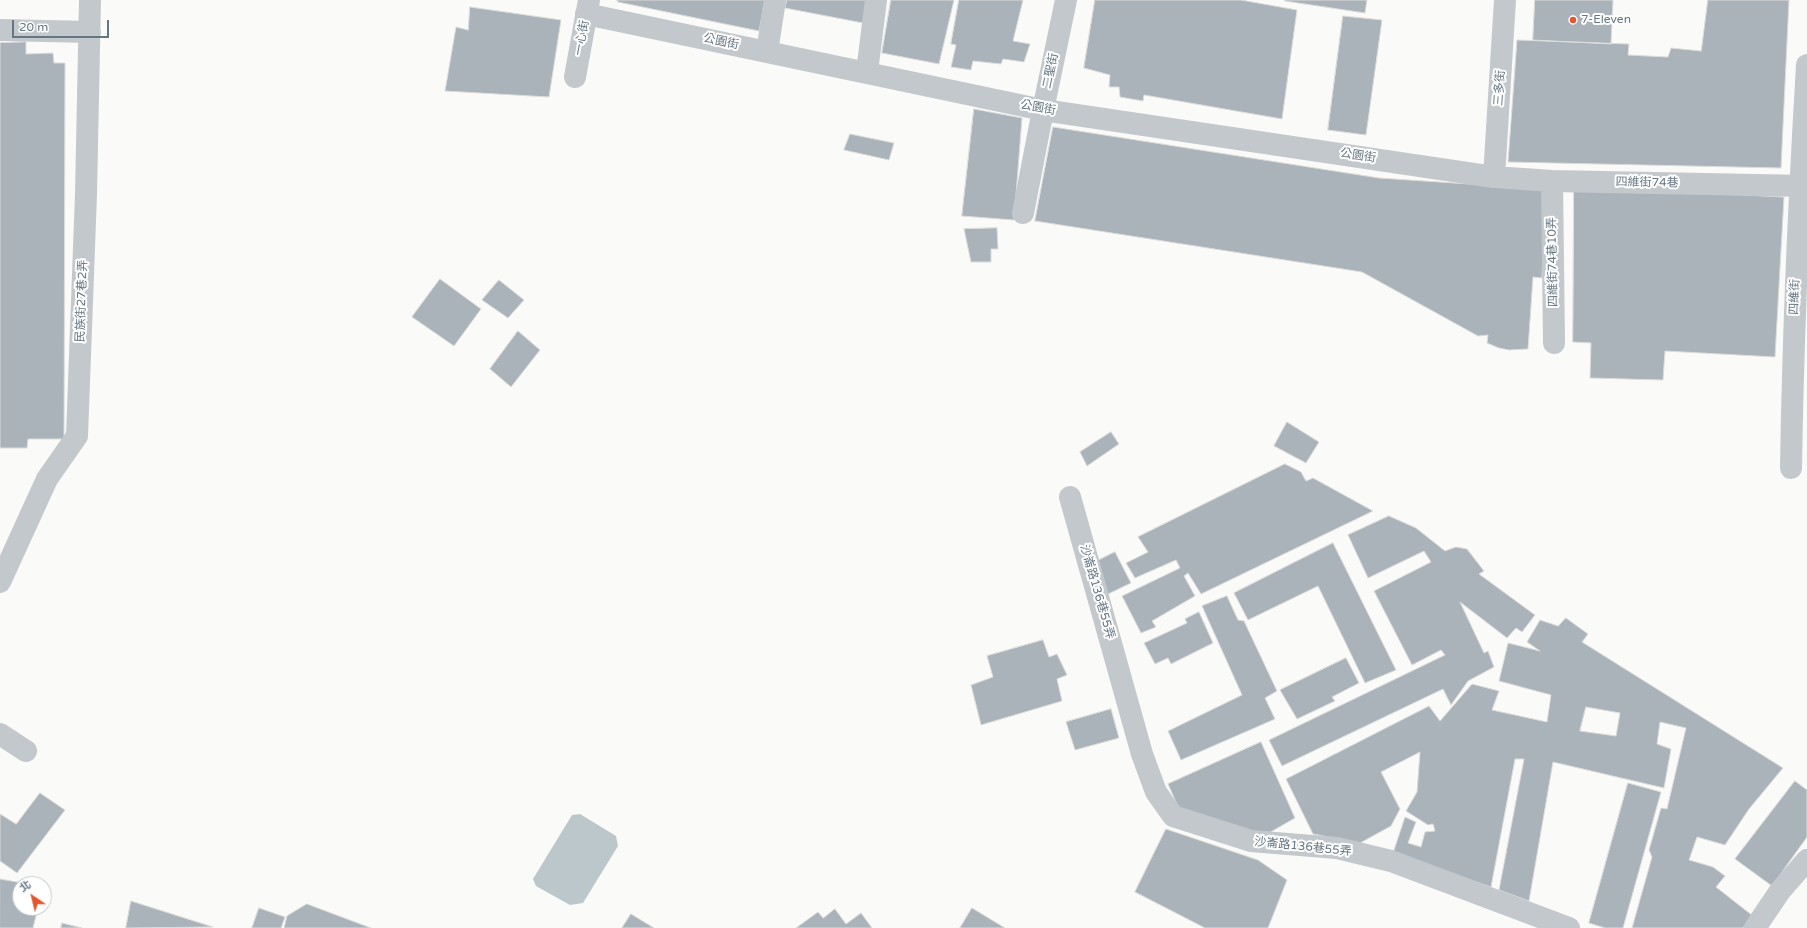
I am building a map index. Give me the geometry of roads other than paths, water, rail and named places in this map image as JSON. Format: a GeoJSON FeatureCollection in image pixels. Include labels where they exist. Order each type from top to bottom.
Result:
{"type":"FeatureCollection","features":[{"type":"Feature","properties":{"kind":"lane","name":"民族街27巷2弄"},"geometry":{"type":"LineString","coordinates":[[0,582],[47,479],[78,436],[86,194],[90,0]]}},
{"type":"Feature","properties":{"kind":"lane"},"geometry":{"type":"LineString","coordinates":[[767,52],[775,0]]}},
{"type":"Feature","properties":{"kind":"lane"},"geometry":{"type":"LineString","coordinates":[[867,72],[876,0]]}},
{"type":"Feature","properties":{"kind":"lane","name":"二聖街"},"geometry":{"type":"LineString","coordinates":[[1023,213],[1066,0]]}},
{"type":"Feature","properties":{"kind":"lane","name":"三多街"},"geometry":{"type":"LineString","coordinates":[[1494,177],[1505,0]]}},
{"type":"Feature","properties":{"kind":"lane","name":"公園街"},"geometry":{"type":"LineString","coordinates":[[587,7],[767,52],[1043,110],[1494,177]]}},
{"type":"Feature","properties":{"kind":"lane","name":"一心街"},"geometry":{"type":"LineString","coordinates":[[575,77],[587,7]]}},
{"type":"Feature","properties":{"kind":"lane"},"geometry":{"type":"LineString","coordinates":[[0,30],[90,32]]}},
{"type":"Feature","properties":{"kind":"lane","name":"四維街"},"geometry":{"type":"LineString","coordinates":[[1791,468],[1800,362],[1807,65]]}},
{"type":"Feature","properties":{"kind":"lane","name":"四維街74巷"},"geometry":{"type":"LineString","coordinates":[[1494,177],[1552,181],[1803,186]]}},
{"type":"Feature","properties":{"kind":"lane","name":"四維街74巷10弄"},"geometry":{"type":"LineString","coordinates":[[1552,181],[1554,343]]}},
{"type":"Feature","properties":{"kind":"lane","name":"沙崙路136巷55弄"},"geometry":{"type":"LineString","coordinates":[[1070,497],[1142,754],[1156,792],[1173,816],[1251,841],[1337,848],[1391,860],[1569,928]]}},
{"type":"Feature","properties":{"kind":"lane"},"geometry":{"type":"LineString","coordinates":[[0,734],[26,751]]}},
{"type":"Feature","properties":{"kind":"lane"},"geometry":{"type":"LineString","coordinates":[[1755,928],[1780,891],[1807,860]]}},
{"type":"Feature","properties":{"kind":"place","name":"7-Eleven"},"geometry":{"type":"Point","coordinates":[1573,20]}}]}
